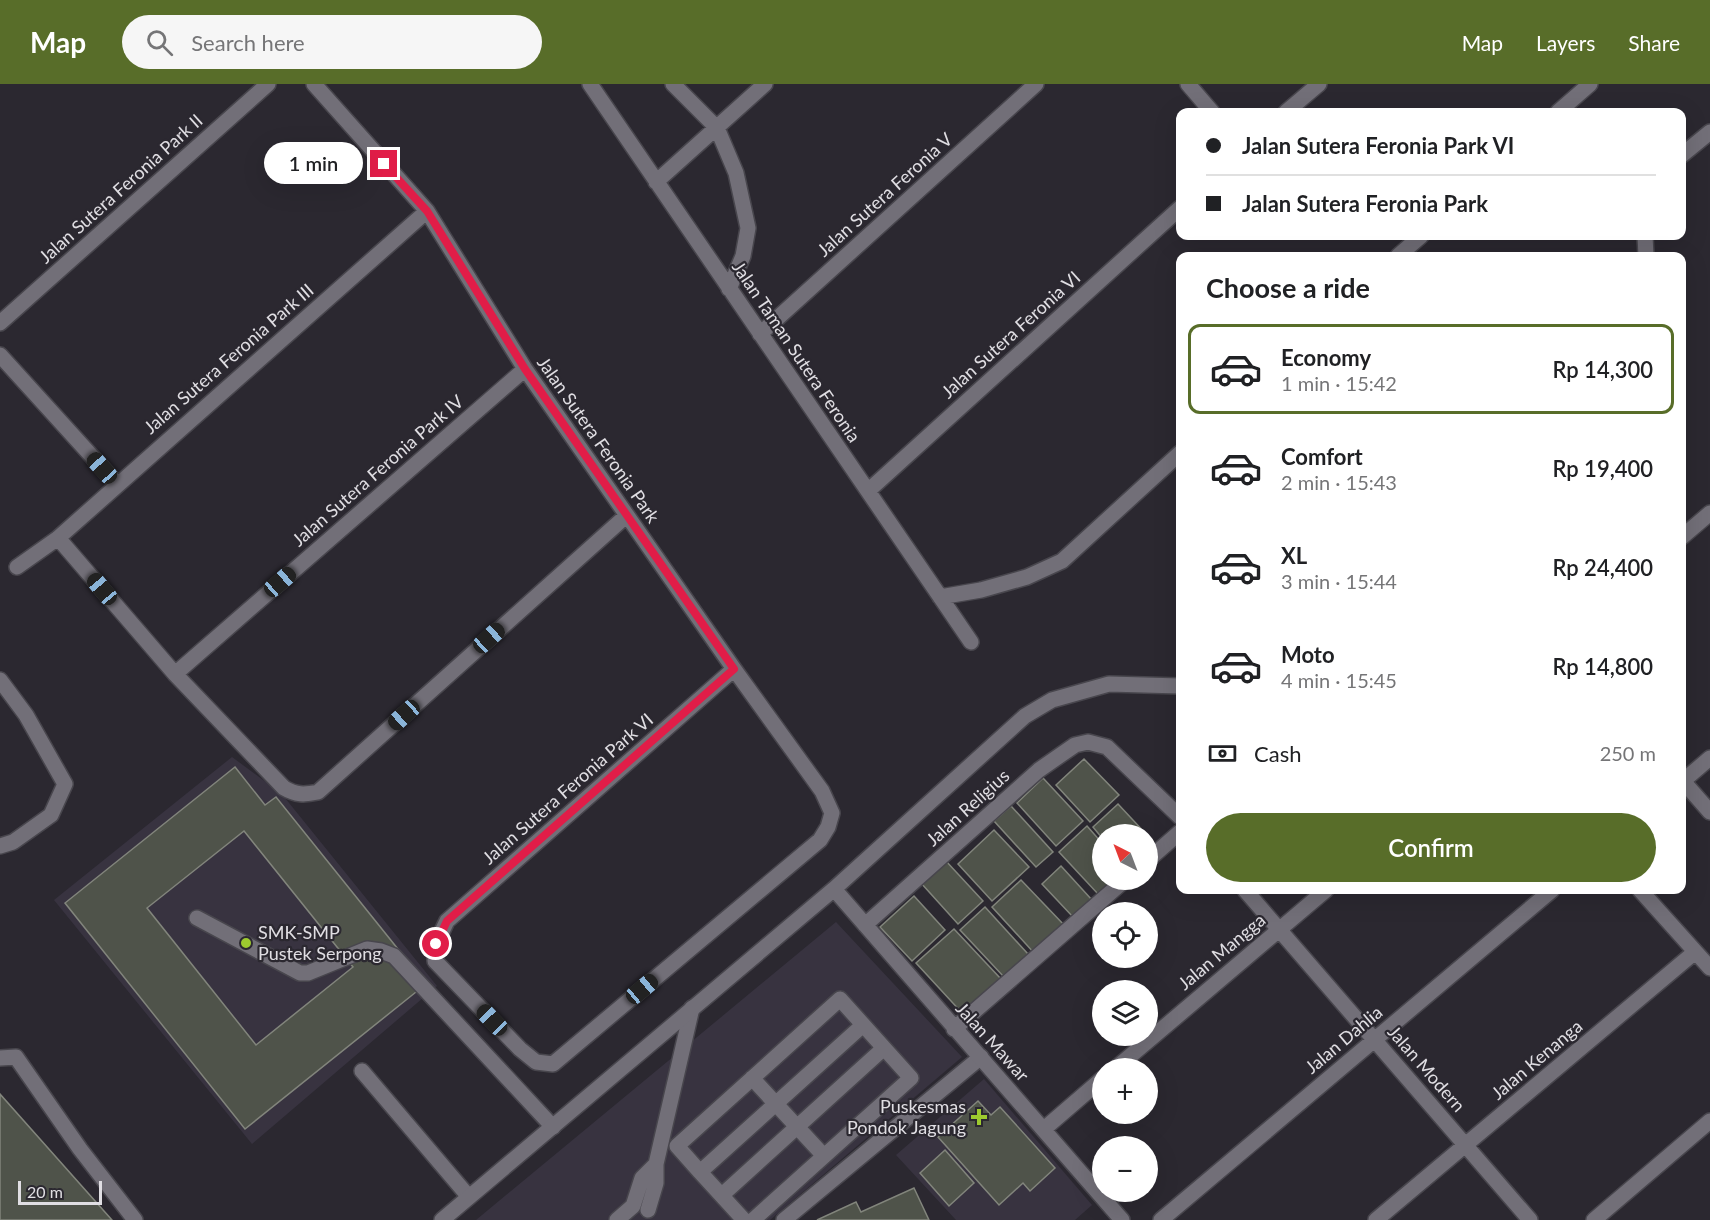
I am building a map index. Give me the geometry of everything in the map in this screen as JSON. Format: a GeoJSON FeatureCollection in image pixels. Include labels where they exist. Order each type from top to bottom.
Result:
{"type":"FeatureCollection","features":[{"type":"Feature","properties":{"kind":"street","name":"Jalan Sutera Feronia Park II"},"geometry":{"type":"LineString","coordinates":[[0,323],[268,84]]}},
{"type":"Feature","properties":{"kind":"street","name":"Jalan Sutera Feronia Park"},"geometry":{"type":"LineString","coordinates":[[314,84],[427,211],[525,369],[626,516],[822,790],[832,813],[828,827],[820,840],[553,1064]]}},
{"type":"Feature","properties":{"kind":"street","name":"Jalan Taman Sutera Feronia"},"geometry":{"type":"LineString","coordinates":[[590,84],[971,642]]}},
{"type":"Feature","properties":{"kind":"street"},"geometry":{"type":"LineString","coordinates":[[673,84],[717,128],[736,174],[748,228],[743,256],[729,289]]}},
{"type":"Feature","properties":{"kind":"street"},"geometry":{"type":"LineString","coordinates":[[656,182],[765,84]]}},
{"type":"Feature","properties":{"kind":"street","name":"Jalan Sutera Feronia V"},"geometry":{"type":"LineString","coordinates":[[760,334],[1036,84]]}},
{"type":"Feature","properties":{"kind":"street"},"geometry":{"type":"LineString","coordinates":[[1188,84],[1209,108]]}},
{"type":"Feature","properties":{"kind":"street"},"geometry":{"type":"LineString","coordinates":[[1294,108],[1318,84]]}},
{"type":"Feature","properties":{"kind":"street"},"geometry":{"type":"LineString","coordinates":[[1563,108],[1590,84]]}},
{"type":"Feature","properties":{"kind":"street"},"geometry":{"type":"LineString","coordinates":[[1686,153],[1710,132]]}},
{"type":"Feature","properties":{"kind":"street","name":"Jalan Sutera Feronia Park III"},"geometry":{"type":"LineString","coordinates":[[17,567],[58,538],[427,211]]}},
{"type":"Feature","properties":{"kind":"street","name":"Jalan Sutera Feronia VI"},"geometry":{"type":"LineString","coordinates":[[868,491],[1176,212]]}},
{"type":"Feature","properties":{"kind":"street"},"geometry":{"type":"LineString","coordinates":[[1402,252],[1413,240]]}},
{"type":"Feature","properties":{"kind":"street"},"geometry":{"type":"LineString","coordinates":[[0,355],[117,484]]}},
{"type":"Feature","properties":{"kind":"street","name":"Jalan Sutera Feronia Park IV"},"geometry":{"type":"LineString","coordinates":[[175,674],[525,369]]}},
{"type":"Feature","properties":{"kind":"street"},"geometry":{"type":"LineString","coordinates":[[940,597],[981,590],[1027,577],[1062,561],[1176,457]]}},
{"type":"Feature","properties":{"kind":"street"},"geometry":{"type":"LineString","coordinates":[[1686,534],[1710,513]]}},
{"type":"Feature","properties":{"kind":"street"},"geometry":{"type":"LineString","coordinates":[[58,538],[175,674],[284,789],[303,795],[318,792],[626,516]]}},
{"type":"Feature","properties":{"kind":"street","name":"Jalan Sutera Feronia Park VI"},"geometry":{"type":"LineString","coordinates":[[553,1064],[536,1062],[520,1049],[435,961],[436,944],[447,921],[734,669]]}},
{"type":"Feature","properties":{"kind":"street"},"geometry":{"type":"LineString","coordinates":[[0,680],[26,715],[65,784],[51,815],[13,842],[0,846]]}},
{"type":"Feature","properties":{"kind":"street"},"geometry":{"type":"LineString","coordinates":[[442,1220],[834,889],[1025,716],[1052,700],[1109,684],[1176,686]]}},
{"type":"Feature","properties":{"kind":"street","name":"Jalan Religius"},"geometry":{"type":"LineString","coordinates":[[865,925],[1039,770],[1075,745],[1089,742],[1107,747],[1176,813]]}},
{"type":"Feature","properties":{"kind":"street"},"geometry":{"type":"LineString","coordinates":[[1686,777],[1710,758]]}},
{"type":"Feature","properties":{"kind":"street"},"geometry":{"type":"LineString","coordinates":[[1686,785],[1710,812]]}},
{"type":"Feature","properties":{"kind":"street"},"geometry":{"type":"LineString","coordinates":[[1158,851],[1176,836]]}},
{"type":"Feature","properties":{"kind":"street","name":"Jalan Mawar"},"geometry":{"type":"LineString","coordinates":[[834,889],[1122,1220]]}},
{"type":"Feature","properties":{"kind":"street"},"geometry":{"type":"LineString","coordinates":[[954,1029],[1113,890]]}},
{"type":"Feature","properties":{"kind":"street","name":"Jalan Modern"},"geometry":{"type":"LineString","coordinates":[[1249,894],[1530,1220]]}},
{"type":"Feature","properties":{"kind":"street","name":"Jalan Mangga"},"geometry":{"type":"LineString","coordinates":[[1128,1058],[1321,894]]}},
{"type":"Feature","properties":{"kind":"street","name":"Jalan Dahlia"},"geometry":{"type":"LineString","coordinates":[[1161,1220],[1547,894]]}},
{"type":"Feature","properties":{"kind":"street"},"geometry":{"type":"LineString","coordinates":[[1644,894],[1710,968]]}},
{"type":"Feature","properties":{"kind":"street"},"geometry":{"type":"LineString","coordinates":[[197,918],[300,974],[308,973],[367,949],[394,956],[553,1127]]}},
{"type":"Feature","properties":{"kind":"street","name":"Jalan Kenanga"},"geometry":{"type":"LineString","coordinates":[[1376,1220],[1695,952]]}},
{"type":"Feature","properties":{"kind":"street"},"geometry":{"type":"LineString","coordinates":[[734,1217],[722,1195],[677,1146],[840,999],[911,1078],[753,1220]]}},
{"type":"Feature","properties":{"kind":"street"},"geometry":{"type":"LineString","coordinates":[[633,1206],[652,1215],[657,1183],[656,1164],[692,1008]]}},
{"type":"Feature","properties":{"kind":"street"},"geometry":{"type":"LineString","coordinates":[[700,1172],[863,1025]]}},
{"type":"Feature","properties":{"kind":"street"},"geometry":{"type":"LineString","coordinates":[[722,1195],[884,1048]]}},
{"type":"Feature","properties":{"kind":"street"},"geometry":{"type":"LineString","coordinates":[[0,1058],[16,1057],[80,1149],[135,1220]]}},
{"type":"Feature","properties":{"kind":"street"},"geometry":{"type":"LineString","coordinates":[[784,1220],[981,1057]]}},
{"type":"Feature","properties":{"kind":"street"},"geometry":{"type":"LineString","coordinates":[[362,1071],[469,1197]]}},
{"type":"Feature","properties":{"kind":"street"},"geometry":{"type":"LineString","coordinates":[[752,1078],[824,1156]]}},
{"type":"Feature","properties":{"kind":"street"},"geometry":{"type":"LineString","coordinates":[[1044,1129],[1092,1088]]}},
{"type":"Feature","properties":{"kind":"street"},"geometry":{"type":"LineString","coordinates":[[1594,1220],[1710,1121]]}},
{"type":"Feature","properties":{"kind":"street"},"geometry":{"type":"LineString","coordinates":[[617,1220],[633,1206],[642,1178],[656,1164]]}},
{"type":"Feature","properties":{"kind":"shaded area","name":"SMK-SMP Pustek Serpong"},"geometry":{"type":"Polygon","coordinates":[[[232,757],[281,793],[437,986],[252,1144],[54,900],[232,757]]]}},
{"type":"Feature","properties":{"kind":"shaded area"},"geometry":{"type":"Polygon","coordinates":[[[836,922],[962,1057],[770,1220],[476,1220],[836,922]]]}},
{"type":"Feature","properties":{"kind":"shaded area","name":"Puskesmas Pondok Jagung"},"geometry":{"type":"Polygon","coordinates":[[[984,1079],[1092,1205],[1075,1220],[956,1220],[896,1155],[984,1079]]]}},
{"type":"Feature","properties":{"kind":"building"},"geometry":{"type":"Polygon","coordinates":[[[1084,759],[1119,795],[1090,822],[1056,785],[1084,759]]]}},
{"type":"Feature","properties":{"kind":"building"},"geometry":{"type":"Polygon","coordinates":[[[235,767],[265,805],[276,797],[426,984],[245,1129],[65,903],[235,767]],[[244,831],[147,908],[256,1045],[353,967],[244,831]]]}},
{"type":"Feature","properties":{"kind":"building"},"geometry":{"type":"Polygon","coordinates":[[[1043,778],[1083,821],[1056,846],[1017,803],[1043,778]]]}},
{"type":"Feature","properties":{"kind":"building"},"geometry":{"type":"Polygon","coordinates":[[[1118,804],[1137,824],[1096,824],[1118,804]]]}},
{"type":"Feature","properties":{"kind":"building"},"geometry":{"type":"Polygon","coordinates":[[[1011,806],[1053,852],[1036,867],[994,821],[1011,806]]]}},
{"type":"Feature","properties":{"kind":"building"},"geometry":{"type":"Polygon","coordinates":[[[1087,826],[1092,832],[1092,888],[1059,852],[1087,826]]]}},
{"type":"Feature","properties":{"kind":"building"},"geometry":{"type":"Polygon","coordinates":[[[994,830],[1029,867],[992,901],[958,864],[994,830]]]}},
{"type":"Feature","properties":{"kind":"building"},"geometry":{"type":"Polygon","coordinates":[[[945,860],[983,901],[958,924],[921,883],[945,860]]]}},
{"type":"Feature","properties":{"kind":"building"},"geometry":{"type":"Polygon","coordinates":[[[1061,866],[1092,900],[1073,917],[1042,884],[1061,866]]]}},
{"type":"Feature","properties":{"kind":"building"},"geometry":{"type":"Polygon","coordinates":[[[1021,880],[1065,926],[1035,954],[992,907],[1021,880]]]}},
{"type":"Feature","properties":{"kind":"building"},"geometry":{"type":"Polygon","coordinates":[[[914,896],[945,930],[912,961],[880,927],[914,896]]]}},
{"type":"Feature","properties":{"kind":"building"},"geometry":{"type":"Polygon","coordinates":[[[985,907],[1028,954],[1004,977],[960,930],[985,907]]]}},
{"type":"Feature","properties":{"kind":"building"},"geometry":{"type":"Polygon","coordinates":[[[954,929],[1001,979],[963,1014],[916,963],[954,929]]]}},
{"type":"Feature","properties":{"kind":"building"},"geometry":{"type":"Polygon","coordinates":[[[0,1094],[112,1220],[0,1220],[0,1094]]]}},
{"type":"Feature","properties":{"kind":"building"},"geometry":{"type":"Polygon","coordinates":[[[978,1101],[991,1115],[1000,1107],[1055,1168],[1030,1191],[1023,1183],[999,1205],[938,1137],[978,1101]]]}},
{"type":"Feature","properties":{"kind":"building"},"geometry":{"type":"Polygon","coordinates":[[[945,1150],[974,1183],[949,1206],[920,1173],[945,1150]]]}},
{"type":"Feature","properties":{"kind":"building"},"geometry":{"type":"Polygon","coordinates":[[[914,1188],[929,1220],[817,1220],[856,1202],[861,1212],[914,1188]]]}},
{"type":"Feature","properties":{"kind":"place","name":"SMK-SMP Pustek Serpong"},"geometry":{"type":"Point","coordinates":[246,943]}},
{"type":"Feature","properties":{"kind":"place","name":"Puskesmas Pondok Jagung"},"geometry":{"type":"Point","coordinates":[979,1117]}},
{"type":"Feature","properties":{"kind":"route"},"geometry":{"type":"LineString","coordinates":[[384,164],[427,211],[525,369],[734,669],[447,921],[436,944]]}}]}
